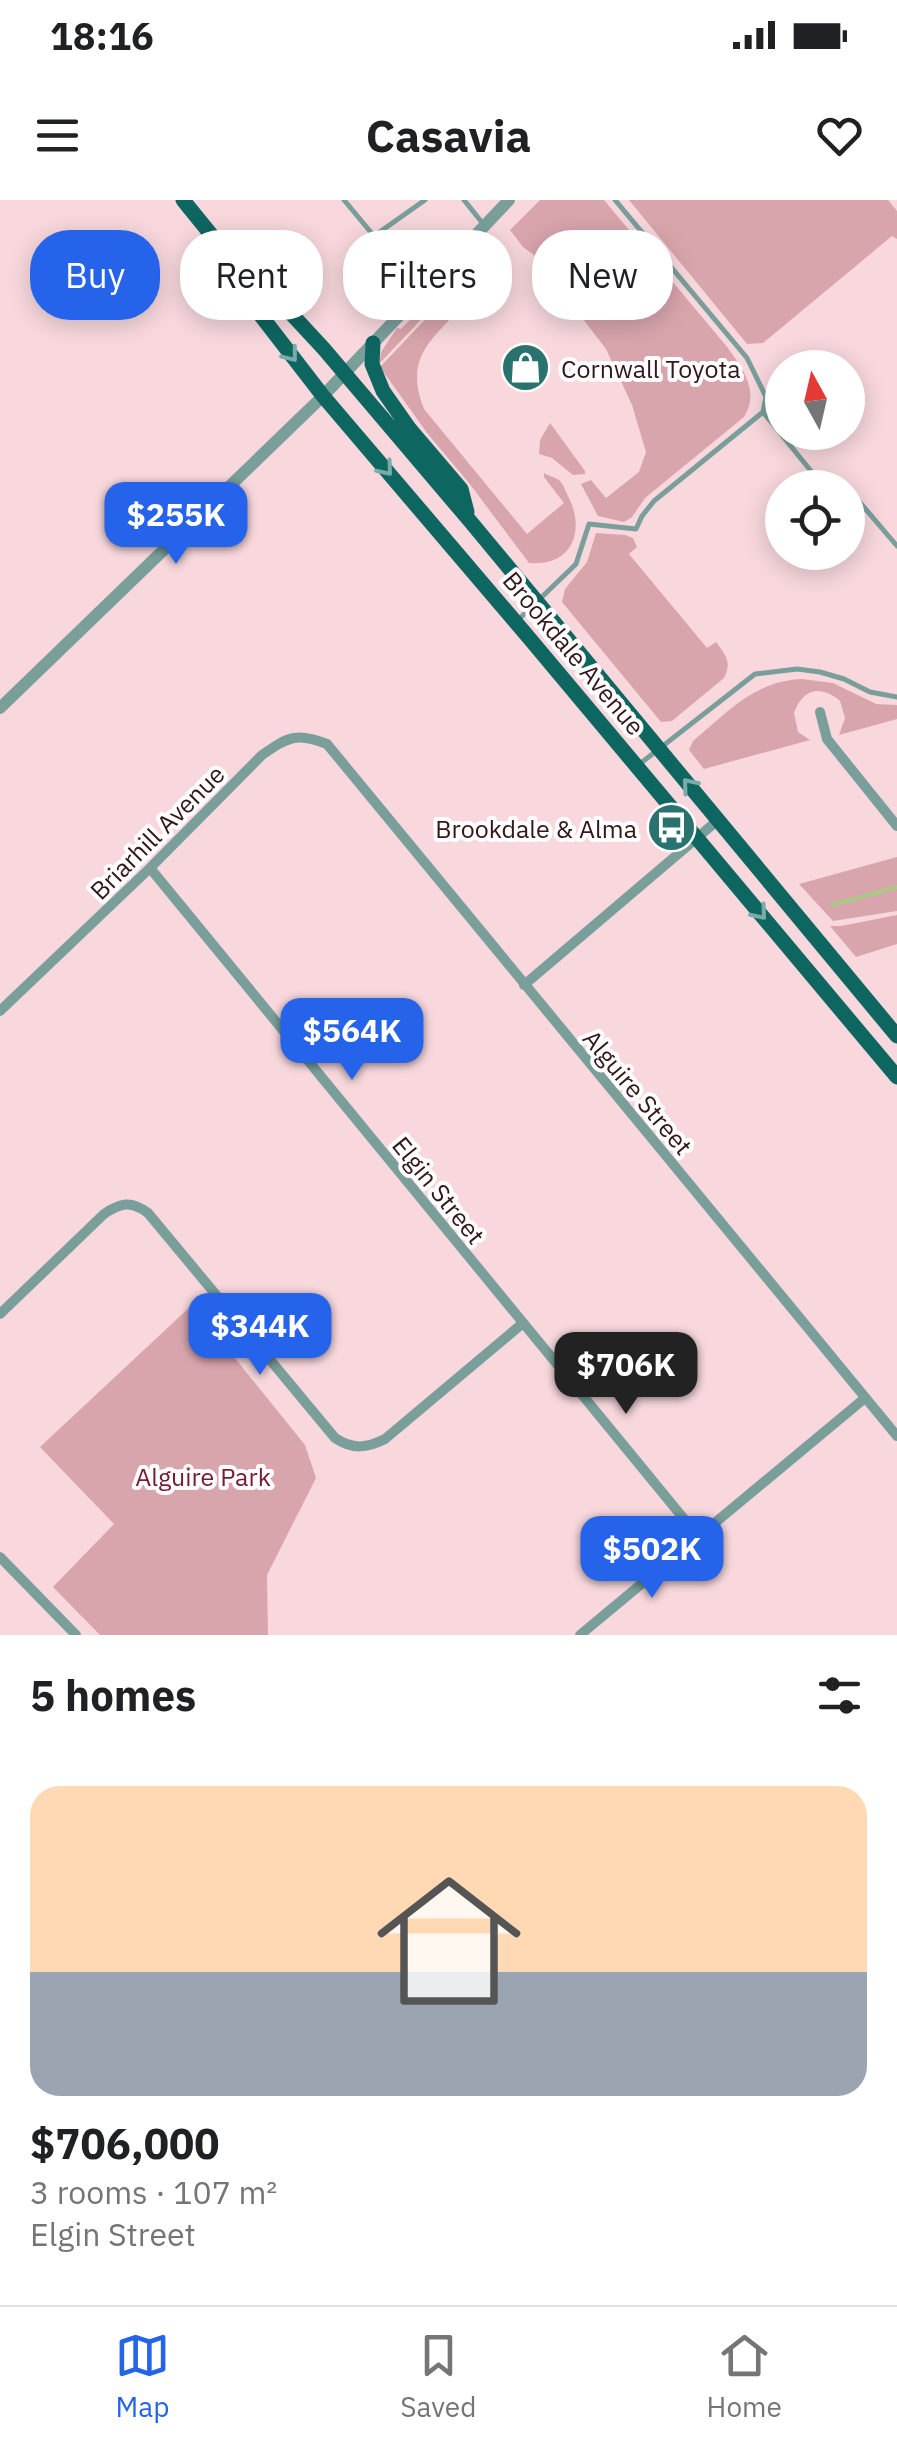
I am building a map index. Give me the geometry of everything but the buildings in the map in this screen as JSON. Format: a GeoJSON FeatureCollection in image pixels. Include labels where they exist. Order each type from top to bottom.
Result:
{"type":"FeatureCollection","features":[{"type":"Feature","properties":{"kind":"main road","name":"Brookdale Avenue"},"geometry":{"type":"LineString","coordinates":[[183,200],[207,230]]}},
{"type":"Feature","properties":{"kind":"main road","name":"Brookdale Avenue"},"geometry":{"type":"LineString","coordinates":[[265,320],[323,396],[897,1077]]}},
{"type":"Feature","properties":{"kind":"main road","name":"Brookdale Avenue"},"geometry":{"type":"LineString","coordinates":[[297,320],[470,521],[897,1036]]}},
{"type":"Feature","properties":{"kind":"main road"},"geometry":{"type":"LineString","coordinates":[[372,343],[372,364],[383,391],[408,428],[461,489],[470,521]]}},
{"type":"Feature","properties":{"kind":"street"},"geometry":{"type":"LineString","coordinates":[[0,708],[323,396],[509,200]]}},
{"type":"Feature","properties":{"kind":"street"},"geometry":{"type":"LineString","coordinates":[[820,712],[828,739],[897,826]]}},
{"type":"Feature","properties":{"kind":"street","name":"Briarhill Avenue"},"geometry":{"type":"LineString","coordinates":[[0,1011],[262,755],[284,740],[304,736],[327,744],[350,773]]}},
{"type":"Feature","properties":{"kind":"street","name":"Alguire Street"},"geometry":{"type":"LineString","coordinates":[[350,773],[897,1436]]}},
{"type":"Feature","properties":{"kind":"street"},"geometry":{"type":"LineString","coordinates":[[524,985],[718,820]]}},
{"type":"Feature","properties":{"kind":"street","name":"Elgin Street"},"geometry":{"type":"LineString","coordinates":[[150,868],[698,1536]]}},
{"type":"Feature","properties":{"kind":"street"},"geometry":{"type":"LineString","coordinates":[[0,1314],[104,1214],[119,1204],[140,1206],[335,1438],[355,1447],[372,1446],[388,1436],[523,1323]]}},
{"type":"Feature","properties":{"kind":"street"},"geometry":{"type":"LineString","coordinates":[[580,1635],[865,1398]]}},
{"type":"Feature","properties":{"kind":"street"},"geometry":{"type":"LineString","coordinates":[[0,1556],[76,1635]]}},
{"type":"Feature","properties":{"kind":"lane"},"geometry":{"type":"LineString","coordinates":[[344,200],[374,236],[425,200]]}},
{"type":"Feature","properties":{"kind":"lane"},"geometry":{"type":"LineString","coordinates":[[464,200],[484,226]]}},
{"type":"Feature","properties":{"kind":"lane"},"geometry":{"type":"LineString","coordinates":[[516,622],[576,564],[589,524],[636,529],[654,501],[763,412],[766,397],[747,358],[615,200]]}},
{"type":"Feature","properties":{"kind":"lane"},"geometry":{"type":"LineString","coordinates":[[763,412],[809,470]]}},
{"type":"Feature","properties":{"kind":"lane"},"geometry":{"type":"LineString","coordinates":[[865,509],[897,546]]}},
{"type":"Feature","properties":{"kind":"lane"},"geometry":{"type":"LineString","coordinates":[[637,766],[754,674],[820,672],[870,692],[897,696]]}},
{"type":"Feature","properties":{"kind":"green space"},"geometry":{"type":"Polygon","coordinates":[[[540,200],[604,200],[629,230],[532,230],[532,254],[510,230],[540,200]]]}},
{"type":"Feature","properties":{"kind":"green space"},"geometry":{"type":"Polygon","coordinates":[[[629,200],[888,200],[897,211],[897,239],[892,236],[763,343],[747,344],[673,254],[673,230],[654,230],[629,200]]]}},
{"type":"Feature","properties":{"kind":"green space"},"geometry":{"type":"Polygon","coordinates":[[[673,282],[728,348],[744,372],[750,390],[744,417],[645,498],[624,522],[598,516],[581,484],[591,480],[606,498],[639,472],[646,452],[632,405],[606,349],[584,320],[673,320],[673,282]]]}},
{"type":"Feature","properties":{"kind":"green space"},"geometry":{"type":"Polygon","coordinates":[[[410,320],[421,320],[379,364],[381,352],[397,328],[410,320]]]}},
{"type":"Feature","properties":{"kind":"green space"},"geometry":{"type":"Polygon","coordinates":[[[425,320],[449,320],[428,345],[418,367],[424,409],[527,534],[564,503],[544,473],[562,483],[575,520],[572,543],[566,552],[544,563],[529,563],[380,367],[425,320]]]}},
{"type":"Feature","properties":{"kind":"green space"},"geometry":{"type":"Polygon","coordinates":[[[550,423],[585,474],[573,475],[552,458],[539,454],[540,440],[550,423]]]}},
{"type":"Feature","properties":{"kind":"green space"},"geometry":{"type":"Polygon","coordinates":[[[596,533],[633,538],[637,547],[629,554],[707,648],[716,642],[727,659],[724,678],[672,721],[661,722],[562,602],[565,589],[587,562],[596,533]]]}},
{"type":"Feature","properties":{"kind":"green space"},"geometry":{"type":"Polygon","coordinates":[[[802,679],[833,683],[876,704],[897,705],[897,719],[839,735],[845,718],[840,701],[819,691],[802,698],[794,713],[798,732],[810,740],[704,769],[689,750],[693,741],[743,700],[770,685],[802,679]]]}},
{"type":"Feature","properties":{"kind":"green space"},"geometry":{"type":"Polygon","coordinates":[[[897,857],[897,911],[833,921],[799,884],[897,857]]]}},
{"type":"Feature","properties":{"kind":"green space"},"geometry":{"type":"Polygon","coordinates":[[[897,915],[897,944],[856,957],[830,926],[841,926],[897,915]]]}},
{"type":"Feature","properties":{"kind":"green space","name":"Alguire Park"},"geometry":{"type":"Polygon","coordinates":[[[192,1305],[305,1445],[316,1478],[267,1575],[268,1635],[100,1635],[53,1587],[114,1524],[40,1447],[192,1305]]]}},
{"type":"Feature","properties":{"kind":"waterway"},"geometry":{"type":"LineString","coordinates":[[832,905],[897,887]]}},
{"type":"Feature","properties":{"kind":"place","name":"Cornwall Toyota"},"geometry":{"type":"Point","coordinates":[526,368]}},
{"type":"Feature","properties":{"kind":"place","name":"Brookdale & Alma"},"geometry":{"type":"Point","coordinates":[672,828]}}]}
